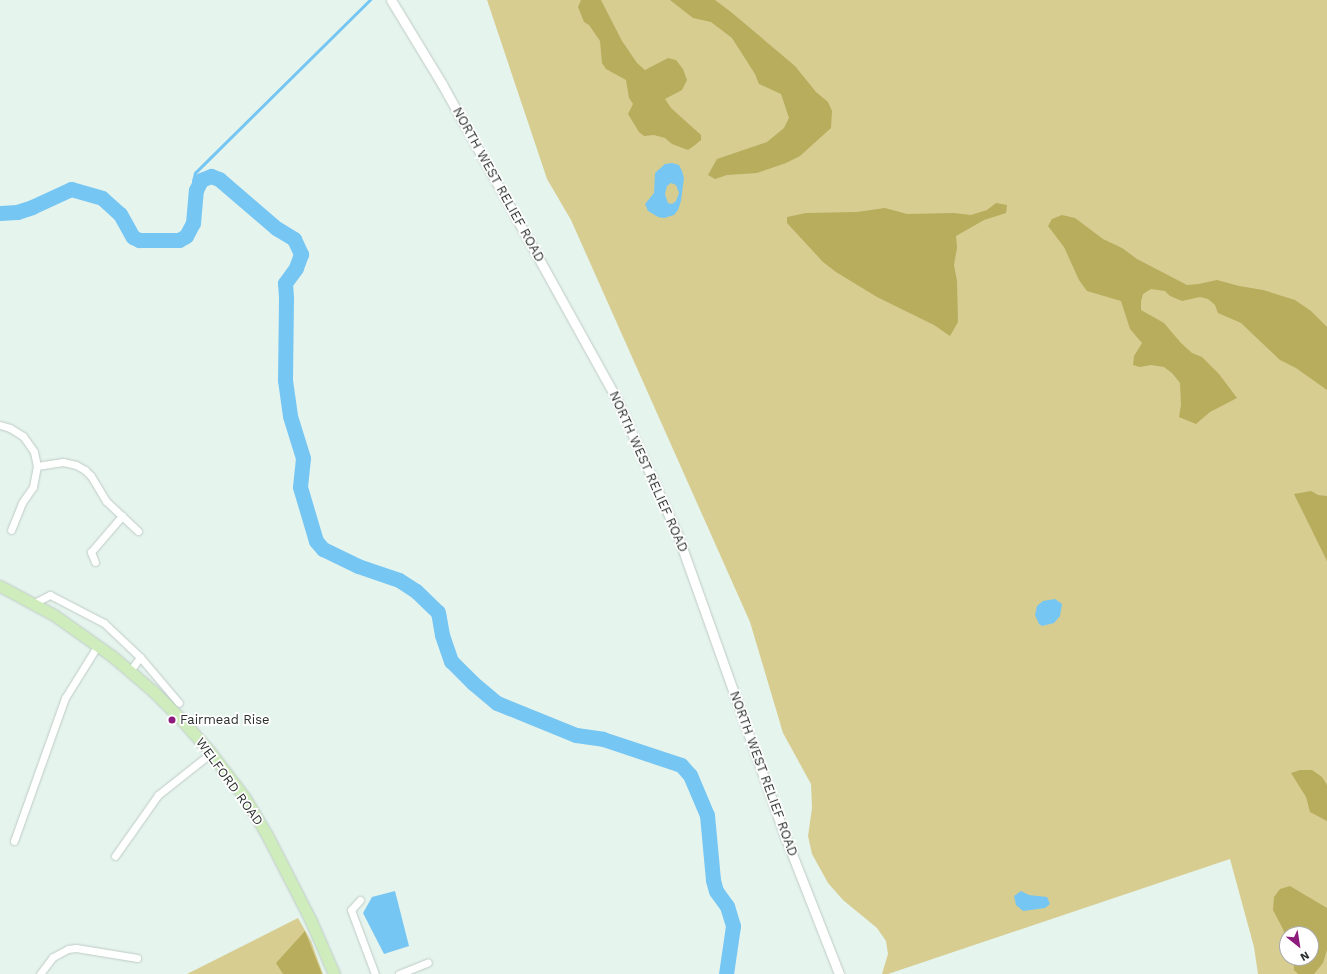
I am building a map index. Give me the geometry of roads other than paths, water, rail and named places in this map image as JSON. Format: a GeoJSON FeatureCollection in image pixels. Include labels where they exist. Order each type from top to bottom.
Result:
{"type":"FeatureCollection","features":[{"type":"Feature","properties":{"kind":"main road","name":"WELFORD ROAD"},"geometry":{"type":"LineString","coordinates":[[0,586],[34,604],[98,645],[130,671],[181,719],[212,753],[245,798],[267,835],[311,921],[334,974]]}},
{"type":"Feature","properties":{"kind":"street","name":"NORTH WEST RELIEF ROAD"},"geometry":{"type":"LineString","coordinates":[[391,0],[442,84],[617,400],[678,536],[785,836],[839,974]]}},
{"type":"Feature","properties":{"kind":"street"},"geometry":{"type":"LineString","coordinates":[[0,424],[23,436],[34,452],[37,466],[33,486],[22,503],[11,530]]}},
{"type":"Feature","properties":{"kind":"street"},"geometry":{"type":"LineString","coordinates":[[37,466],[64,462],[76,465],[85,470],[91,476],[106,501],[138,531]]}},
{"type":"Feature","properties":{"kind":"street"},"geometry":{"type":"LineString","coordinates":[[95,562],[91,552],[122,516]]}},
{"type":"Feature","properties":{"kind":"street"},"geometry":{"type":"LineString","coordinates":[[34,604],[50,595],[104,623],[140,657],[179,703]]}},
{"type":"Feature","properties":{"kind":"street"},"geometry":{"type":"LineString","coordinates":[[14,841],[65,698],[98,645]]}},
{"type":"Feature","properties":{"kind":"street"},"geometry":{"type":"LineString","coordinates":[[130,671],[140,657]]}},
{"type":"Feature","properties":{"kind":"street"},"geometry":{"type":"LineString","coordinates":[[115,856],[158,795],[212,753]]}},
{"type":"Feature","properties":{"kind":"street"},"geometry":{"type":"LineString","coordinates":[[360,900],[351,910],[375,974]]}},
{"type":"Feature","properties":{"kind":"street"},"geometry":{"type":"LineString","coordinates":[[40,974],[53,956],[68,949],[76,948],[137,958]]}},
{"type":"Feature","properties":{"kind":"street"},"geometry":{"type":"LineString","coordinates":[[399,974],[428,962]]}},
{"type":"Feature","properties":{"kind":"water"},"geometry":{"type":"Polygon","coordinates":[[[672,163],[679,165],[684,178],[681,201],[678,210],[674,215],[664,218],[658,217],[648,211],[645,204],[654,193],[655,173],[665,164],[672,163]],[[671,183],[667,186],[665,194],[668,203],[672,204],[676,201],[679,193],[676,185],[671,183]]]}},
{"type":"Feature","properties":{"kind":"water"},"geometry":{"type":"Polygon","coordinates":[[[1055,599],[1062,604],[1060,616],[1054,623],[1042,626],[1039,624],[1035,615],[1037,606],[1043,601],[1055,599]]]}},
{"type":"Feature","properties":{"kind":"water"},"geometry":{"type":"Polygon","coordinates":[[[395,891],[409,946],[384,954],[363,913],[372,897],[395,891]]]}},
{"type":"Feature","properties":{"kind":"water"},"geometry":{"type":"Polygon","coordinates":[[[1021,891],[1029,895],[1047,897],[1050,904],[1045,908],[1023,911],[1016,905],[1014,896],[1021,891]]]}},
{"type":"Feature","properties":{"kind":"waterway"},"geometry":{"type":"LineString","coordinates":[[196,190],[193,181],[195,173],[370,0]]}},
{"type":"Feature","properties":{"kind":"waterway"},"geometry":{"type":"LineString","coordinates":[[0,213],[17,212],[32,207],[71,189],[102,198],[120,214],[133,237],[139,240],[179,240],[186,236],[193,223],[196,190],[201,180],[211,176],[219,179],[276,228],[294,239],[301,254],[296,268],[285,283],[285,380],[290,416],[303,458],[300,487],[316,541],[323,549],[358,566],[399,580],[416,591],[438,612],[442,635],[451,661],[473,683],[497,703],[576,735],[603,739],[681,765],[690,775],[707,815],[713,880],[716,891],[727,906],[733,926],[726,974]]}},
{"type":"Feature","properties":{"kind":"place","name":"Fairmead Rise"},"geometry":{"type":"Point","coordinates":[172,720]}}]}
